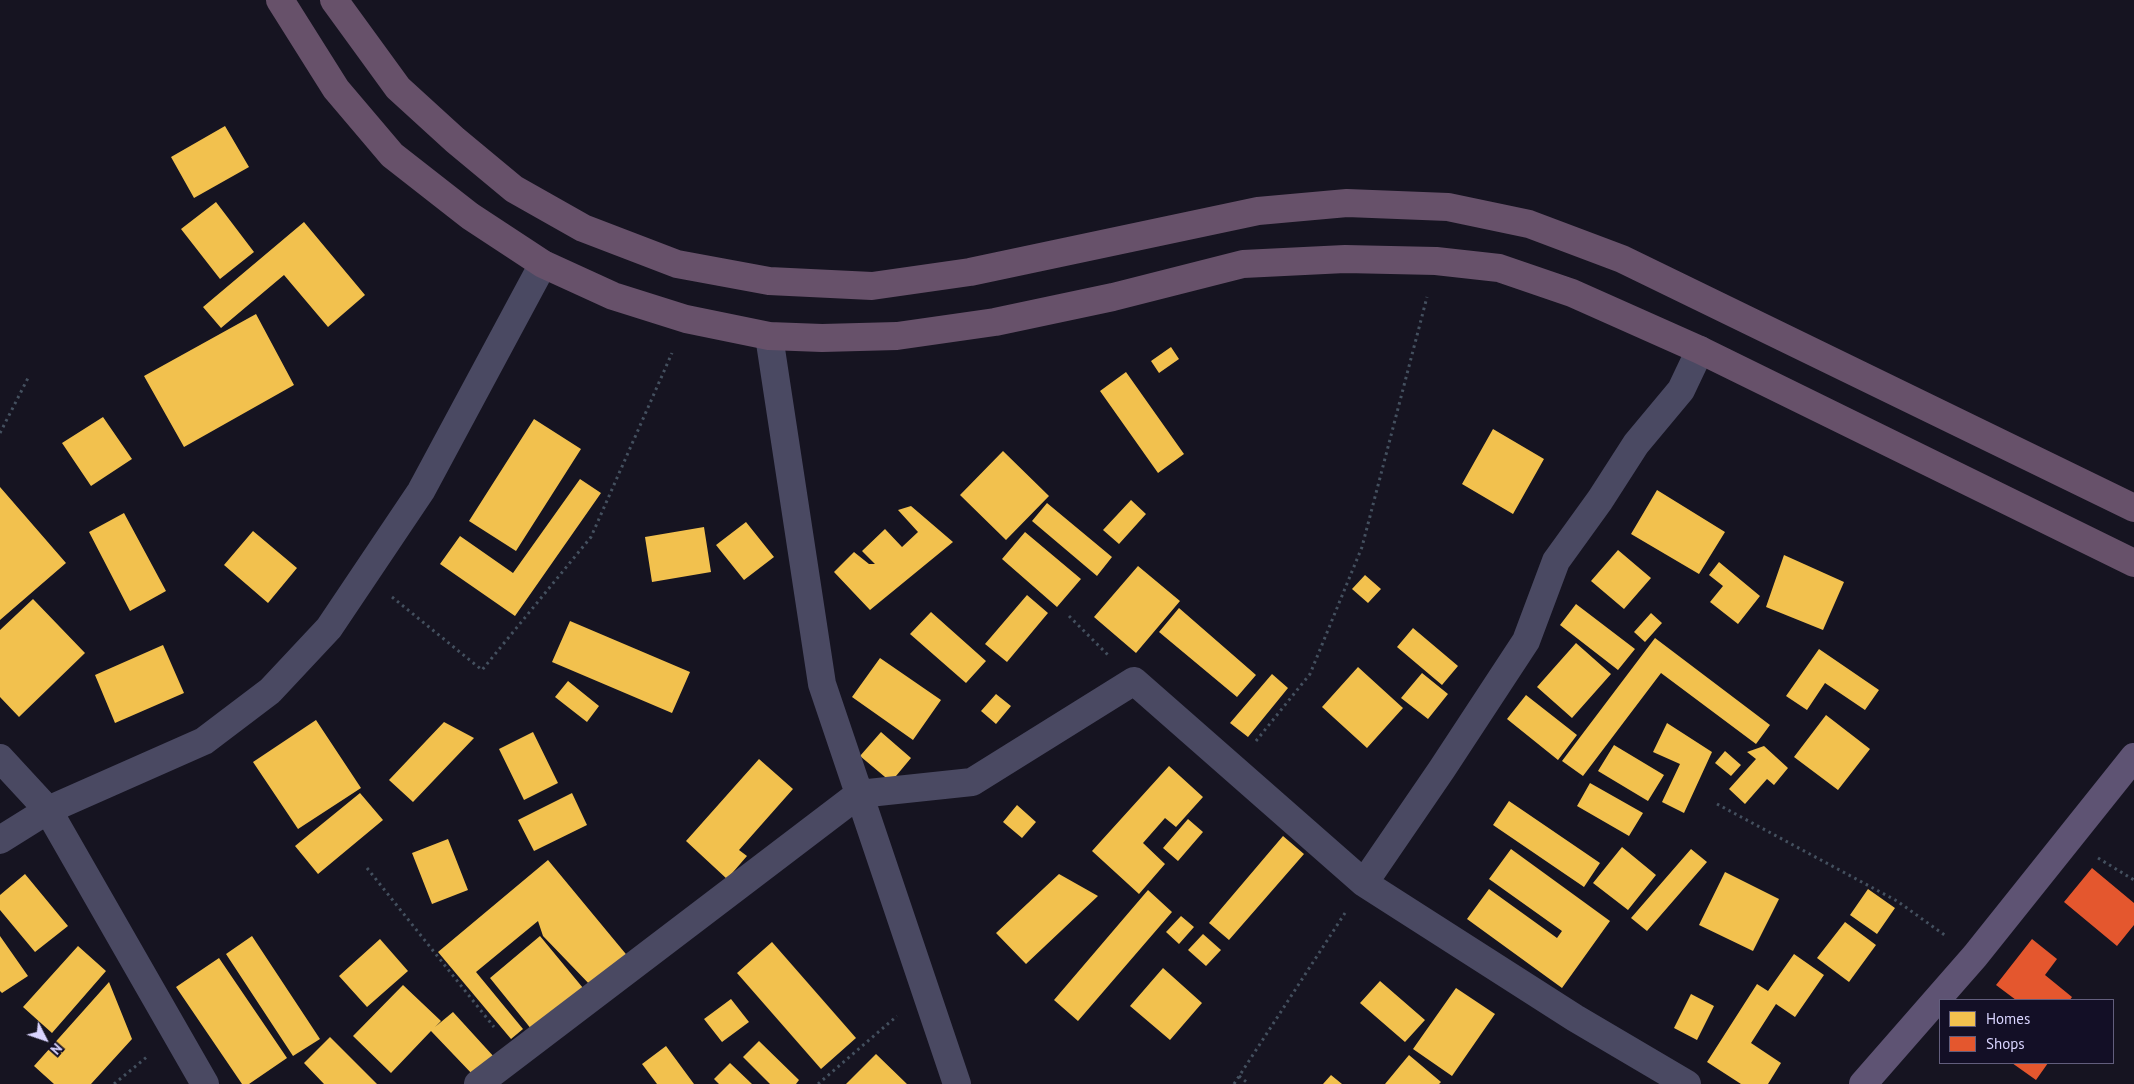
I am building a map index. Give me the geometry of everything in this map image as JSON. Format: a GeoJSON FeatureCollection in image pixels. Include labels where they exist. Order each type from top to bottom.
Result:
{"type":"FeatureCollection","features":[{"type":"Feature","properties":{"kind":"highway"},"geometry":{"type":"LineString","coordinates":[[280,0],[336,89],[392,155],[470,216],[543,264],[613,296],[686,319],[769,336],[822,338],[897,336],[995,322],[1113,298],[1243,264],[1345,259],[1436,260],[1498,268],[1572,293],[1700,350],[2134,563]]}},
{"type":"Feature","properties":{"kind":"highway"},"geometry":{"type":"LineString","coordinates":[[334,0],[398,88],[455,140],[514,189],[583,228],[677,264],[769,281],[872,286],[970,272],[1258,211],[1347,203],[1448,208],[1530,224],[1622,260],[2134,508]]}},
{"type":"Feature","properties":{"kind":"main road"},"geometry":{"type":"LineString","coordinates":[[1863,1084],[1975,956],[2134,757]]}},
{"type":"Feature","properties":{"kind":"street"},"geometry":{"type":"LineString","coordinates":[[0,840],[48,810],[204,741],[270,691],[328,628],[421,490],[543,264]]}},
{"type":"Feature","properties":{"kind":"street"},"geometry":{"type":"LineString","coordinates":[[769,336],[822,684],[957,1084]]}},
{"type":"Feature","properties":{"kind":"street"},"geometry":{"type":"LineString","coordinates":[[1364,883],[1526,641],[1556,562],[1600,500],[1636,444],[1681,390],[1700,350]]}},
{"type":"Feature","properties":{"kind":"street"},"geometry":{"type":"LineString","coordinates":[[478,1084],[859,794],[972,782],[1134,681],[1364,883],[1575,1018],[1687,1084]]}},
{"type":"Feature","properties":{"kind":"street"},"geometry":{"type":"LineString","coordinates":[[0,758],[48,810],[204,1084]]}},
{"type":"Feature","properties":{"kind":"path"},"geometry":{"type":"LineString","coordinates":[[1234,769],[1310,674],[1362,547],[1436,260]]}},
{"type":"Feature","properties":{"kind":"path"},"geometry":{"type":"LineString","coordinates":[[364,575],[482,670],[591,537],[686,319]]}},
{"type":"Feature","properties":{"kind":"path"},"geometry":{"type":"LineString","coordinates":[[0,433],[28,378]]}},
{"type":"Feature","properties":{"kind":"path"},"geometry":{"type":"LineString","coordinates":[[1069,616],[1134,681]]}},
{"type":"Feature","properties":{"kind":"path"},"geometry":{"type":"LineString","coordinates":[[1717,804],[1897,901],[1975,956]]}},
{"type":"Feature","properties":{"kind":"path"},"geometry":{"type":"LineString","coordinates":[[367,868],[517,1055]]}},
{"type":"Feature","properties":{"kind":"path"},"geometry":{"type":"LineString","coordinates":[[1234,1084],[1364,883]]}},
{"type":"Feature","properties":{"kind":"path"},"geometry":{"type":"LineString","coordinates":[[818,1084],[926,991]]}},
{"type":"Feature","properties":{"kind":"path"},"geometry":{"type":"LineString","coordinates":[[114,1084],[175,1033]]}},
{"type":"Feature","properties":{"kind":"path"},"geometry":{"type":"LineString","coordinates":[[1239,1076],[1249,1084]]}},
{"type":"Feature","properties":{"kind":"building: Homes"},"geometry":{"type":"Polygon","coordinates":[[[225,126],[249,167],[194,198],[171,157],[225,126]]]}},
{"type":"Feature","properties":{"kind":"building: Homes"},"geometry":{"type":"Polygon","coordinates":[[[216,202],[254,252],[220,279],[181,229],[216,202]]]}},
{"type":"Feature","properties":{"kind":"building: Homes"},"geometry":{"type":"Polygon","coordinates":[[[304,222],[365,295],[328,327],[284,275],[221,328],[203,307],[304,222]]]}},
{"type":"Feature","properties":{"kind":"building: Homes"},"geometry":{"type":"Polygon","coordinates":[[[256,314],[294,385],[184,447],[144,376],[256,314]]]}},
{"type":"Feature","properties":{"kind":"building: Homes"},"geometry":{"type":"Polygon","coordinates":[[[1171,347],[1179,359],[1159,373],[1151,361],[1171,347]]]}},
{"type":"Feature","properties":{"kind":"building: Homes"},"geometry":{"type":"Polygon","coordinates":[[[1126,372],[1184,454],[1158,473],[1100,391],[1126,372]]]}},
{"type":"Feature","properties":{"kind":"building: Homes"},"geometry":{"type":"Polygon","coordinates":[[[103,417],[132,459],[91,486],[62,443],[103,417]]]}},
{"type":"Feature","properties":{"kind":"building: Homes"},"geometry":{"type":"Polygon","coordinates":[[[534,419],[581,449],[516,551],[469,521],[534,419]]]}},
{"type":"Feature","properties":{"kind":"building: Homes"},"geometry":{"type":"Polygon","coordinates":[[[1493,429],[1544,459],[1513,514],[1462,484],[1493,429]]]}},
{"type":"Feature","properties":{"kind":"building: Homes"},"geometry":{"type":"Polygon","coordinates":[[[1003,451],[1049,496],[1006,540],[960,495],[1003,451]]]}},
{"type":"Feature","properties":{"kind":"building: Homes"},"geometry":{"type":"Polygon","coordinates":[[[580,479],[601,493],[515,616],[440,564],[460,536],[513,573],[580,479]]]}},
{"type":"Feature","properties":{"kind":"building: Homes"},"geometry":{"type":"Polygon","coordinates":[[[0,487],[66,563],[0,620],[0,487]]]}},
{"type":"Feature","properties":{"kind":"building: Homes"},"geometry":{"type":"Polygon","coordinates":[[[1657,490],[1725,532],[1699,574],[1631,534],[1657,490]]]}},
{"type":"Feature","properties":{"kind":"building: Homes"},"geometry":{"type":"Polygon","coordinates":[[[1131,500],[1146,514],[1119,544],[1103,530],[1131,500]]]}},
{"type":"Feature","properties":{"kind":"building: Homes"},"geometry":{"type":"Polygon","coordinates":[[[1047,503],[1112,557],[1097,576],[1032,521],[1047,503]]]}},
{"type":"Feature","properties":{"kind":"building: Homes"},"geometry":{"type":"Polygon","coordinates":[[[911,506],[953,542],[870,610],[834,572],[854,552],[869,564],[875,564],[862,551],[885,529],[902,547],[918,532],[898,510],[911,506]]]}},
{"type":"Feature","properties":{"kind":"building: Homes"},"geometry":{"type":"Polygon","coordinates":[[[124,513],[166,591],[130,611],[89,532],[124,513]]]}},
{"type":"Feature","properties":{"kind":"building: Homes"},"geometry":{"type":"Polygon","coordinates":[[[746,522],[774,557],[744,580],[716,545],[746,522]]]}},
{"type":"Feature","properties":{"kind":"building: Homes"},"geometry":{"type":"Polygon","coordinates":[[[704,527],[711,572],[652,582],[645,537],[704,527]]]}},
{"type":"Feature","properties":{"kind":"building: Homes"},"geometry":{"type":"Polygon","coordinates":[[[253,531],[297,568],[268,603],[224,565],[253,531]]]}},
{"type":"Feature","properties":{"kind":"building: Homes"},"geometry":{"type":"Polygon","coordinates":[[[1025,532],[1081,579],[1057,607],[1002,559],[1025,532]]]}},
{"type":"Feature","properties":{"kind":"building: Homes"},"geometry":{"type":"Polygon","coordinates":[[[1618,550],[1651,578],[1624,609],[1591,581],[1618,550]]]}},
{"type":"Feature","properties":{"kind":"building: Homes"},"geometry":{"type":"Polygon","coordinates":[[[1784,555],[1844,582],[1823,630],[1766,607],[1784,555]]]}},
{"type":"Feature","properties":{"kind":"building: Homes"},"geometry":{"type":"Polygon","coordinates":[[[1719,562],[1760,596],[1738,624],[1710,602],[1723,586],[1709,575],[1719,562]]]}},
{"type":"Feature","properties":{"kind":"building: Homes"},"geometry":{"type":"Polygon","coordinates":[[[1138,566],[1180,601],[1136,653],[1094,617],[1138,566]]]}},
{"type":"Feature","properties":{"kind":"building: Homes"},"geometry":{"type":"Polygon","coordinates":[[[1365,575],[1381,589],[1368,603],[1352,589],[1365,575]]]}},
{"type":"Feature","properties":{"kind":"building: Homes"},"geometry":{"type":"Polygon","coordinates":[[[1027,595],[1048,613],[1007,662],[985,644],[1027,595]]]}},
{"type":"Feature","properties":{"kind":"building: Homes"},"geometry":{"type":"Polygon","coordinates":[[[33,599],[85,653],[19,717],[0,697],[0,630],[33,599]]]}},
{"type":"Feature","properties":{"kind":"building: Homes"},"geometry":{"type":"Polygon","coordinates":[[[1576,604],[1635,649],[1618,670],[1560,625],[1576,604]]]}},
{"type":"Feature","properties":{"kind":"building: Homes"},"geometry":{"type":"Polygon","coordinates":[[[1179,608],[1256,675],[1237,697],[1159,632],[1179,608]]]}},
{"type":"Feature","properties":{"kind":"building: Homes"},"geometry":{"type":"Polygon","coordinates":[[[931,612],[986,661],[966,683],[910,634],[931,612]]]}},
{"type":"Feature","properties":{"kind":"building: Homes"},"geometry":{"type":"Polygon","coordinates":[[[1651,613],[1662,623],[1645,642],[1634,632],[1651,613]]]}},
{"type":"Feature","properties":{"kind":"building: Homes"},"geometry":{"type":"Polygon","coordinates":[[[570,621],[690,672],[672,713],[552,662],[570,621]]]}},
{"type":"Feature","properties":{"kind":"building: Homes"},"geometry":{"type":"Polygon","coordinates":[[[1413,628],[1458,666],[1442,685],[1397,647],[1413,628]]]}},
{"type":"Feature","properties":{"kind":"building: Homes"},"geometry":{"type":"Polygon","coordinates":[[[1655,638],[1770,725],[1756,744],[1661,673],[1583,776],[1562,761],[1655,638]]]}},
{"type":"Feature","properties":{"kind":"building: Homes"},"geometry":{"type":"Polygon","coordinates":[[[1576,643],[1611,674],[1572,718],[1537,687],[1576,643]]]}},
{"type":"Feature","properties":{"kind":"building: Homes"},"geometry":{"type":"Polygon","coordinates":[[[163,645],[184,693],[115,723],[95,675],[163,645]]]}},
{"type":"Feature","properties":{"kind":"building: Homes"},"geometry":{"type":"Polygon","coordinates":[[[1819,649],[1879,690],[1865,710],[1825,683],[1807,710],[1786,696],[1819,649]]]}},
{"type":"Feature","properties":{"kind":"building: Homes"},"geometry":{"type":"Polygon","coordinates":[[[880,658],[941,700],[913,740],[852,697],[880,658]]]}},
{"type":"Feature","properties":{"kind":"building: Homes"},"geometry":{"type":"Polygon","coordinates":[[[1358,667],[1403,708],[1367,748],[1322,707],[1358,667]]]}},
{"type":"Feature","properties":{"kind":"building: Homes"},"geometry":{"type":"Polygon","coordinates":[[[1422,673],[1448,694],[1428,719],[1401,698],[1422,673]]]}},
{"type":"Feature","properties":{"kind":"building: Homes"},"geometry":{"type":"Polygon","coordinates":[[[1272,674],[1288,688],[1248,737],[1230,723],[1272,674]]]}},
{"type":"Feature","properties":{"kind":"building: Homes"},"geometry":{"type":"Polygon","coordinates":[[[568,681],[599,706],[587,722],[555,697],[568,681]]]}},
{"type":"Feature","properties":{"kind":"building: Homes"},"geometry":{"type":"Polygon","coordinates":[[[996,694],[1011,706],[996,724],[981,711],[996,694]]]}},
{"type":"Feature","properties":{"kind":"building: Homes"},"geometry":{"type":"Polygon","coordinates":[[[1526,695],[1577,735],[1558,760],[1507,719],[1526,695]]]}},
{"type":"Feature","properties":{"kind":"building: Homes"},"geometry":{"type":"Polygon","coordinates":[[[1826,715],[1870,749],[1838,790],[1794,757],[1826,715]]]}},
{"type":"Feature","properties":{"kind":"building: Homes"},"geometry":{"type":"Polygon","coordinates":[[[316,720],[361,788],[298,829],[253,762],[316,720]]]}},
{"type":"Feature","properties":{"kind":"building: Homes"},"geometry":{"type":"Polygon","coordinates":[[[444,722],[474,738],[413,802],[389,780],[444,722]]]}},
{"type":"Feature","properties":{"kind":"building: Homes"},"geometry":{"type":"Polygon","coordinates":[[[1667,723],[1712,752],[1684,813],[1662,802],[1680,764],[1653,752],[1667,723]]]}},
{"type":"Feature","properties":{"kind":"building: Homes"},"geometry":{"type":"Polygon","coordinates":[[[533,732],[558,783],[524,800],[499,749],[533,732]]]}},
{"type":"Feature","properties":{"kind":"building: Homes"},"geometry":{"type":"Polygon","coordinates":[[[881,732],[911,758],[891,782],[860,756],[881,732]]]}},
{"type":"Feature","properties":{"kind":"building: Homes"},"geometry":{"type":"Polygon","coordinates":[[[1614,745],[1664,775],[1648,801],[1598,771],[1614,745]]]}},
{"type":"Feature","properties":{"kind":"building: Homes"},"geometry":{"type":"Polygon","coordinates":[[[1764,746],[1788,768],[1774,785],[1767,779],[1745,804],[1729,789],[1756,759],[1747,752],[1764,746]]]}},
{"type":"Feature","properties":{"kind":"building: Homes"},"geometry":{"type":"Polygon","coordinates":[[[1725,751],[1741,765],[1731,776],[1715,763],[1725,751]]]}},
{"type":"Feature","properties":{"kind":"building: Homes"},"geometry":{"type":"Polygon","coordinates":[[[759,759],[793,789],[739,850],[747,856],[727,879],[686,841],[759,759]]]}},
{"type":"Feature","properties":{"kind":"building: Homes"},"geometry":{"type":"Polygon","coordinates":[[[1169,766],[1203,797],[1176,827],[1165,818],[1143,843],[1165,864],[1139,894],[1092,851],[1169,766]]]}},
{"type":"Feature","properties":{"kind":"building: Homes"},"geometry":{"type":"Polygon","coordinates":[[[1590,783],[1643,813],[1629,836],[1577,806],[1590,783]]]}},
{"type":"Feature","properties":{"kind":"building: Homes"},"geometry":{"type":"Polygon","coordinates":[[[360,793],[383,820],[318,874],[295,846],[360,793]]]}},
{"type":"Feature","properties":{"kind":"building: Homes"},"geometry":{"type":"Polygon","coordinates":[[[572,793],[587,825],[534,851],[518,820],[572,793]]]}},
{"type":"Feature","properties":{"kind":"building: Homes"},"geometry":{"type":"Polygon","coordinates":[[[1509,801],[1600,863],[1584,887],[1493,825],[1509,801]]]}},
{"type":"Feature","properties":{"kind":"building: Homes"},"geometry":{"type":"Polygon","coordinates":[[[1017,805],[1036,822],[1022,838],[1003,822],[1017,805]]]}},
{"type":"Feature","properties":{"kind":"building: Homes"},"geometry":{"type":"Polygon","coordinates":[[[1188,819],[1203,832],[1178,861],[1163,848],[1188,819]]]}},
{"type":"Feature","properties":{"kind":"building: Homes"},"geometry":{"type":"Polygon","coordinates":[[[1283,836],[1304,854],[1229,940],[1209,923],[1283,836]]]}},
{"type":"Feature","properties":{"kind":"building: Homes"},"geometry":{"type":"Polygon","coordinates":[[[448,839],[468,890],[432,904],[412,853],[448,839]]]}},
{"type":"Feature","properties":{"kind":"building: Homes"},"geometry":{"type":"Polygon","coordinates":[[[1622,847],[1656,875],[1628,910],[1593,883],[1622,847]]]}},
{"type":"Feature","properties":{"kind":"building: Homes"},"geometry":{"type":"Polygon","coordinates":[[[1511,849],[1610,921],[1562,988],[1467,919],[1489,889],[1557,938],[1562,931],[1489,879],[1511,849]]]}},
{"type":"Feature","properties":{"kind":"building: Homes"},"geometry":{"type":"Polygon","coordinates":[[[1691,849],[1707,862],[1647,931],[1631,918],[1691,849]]]}},
{"type":"Feature","properties":{"kind":"building: Homes"},"geometry":{"type":"Polygon","coordinates":[[[548,860],[630,959],[594,989],[543,936],[538,921],[476,972],[523,1029],[511,1039],[438,952],[548,860]]]}},
{"type":"Feature","properties":{"kind":"building: Homes"},"geometry":{"type":"Polygon","coordinates":[[[1725,872],[1779,899],[1753,951],[1699,925],[1725,872]]]}},
{"type":"Feature","properties":{"kind":"building: Homes"},"geometry":{"type":"Polygon","coordinates":[[[25,874],[68,926],[35,952],[0,910],[0,895],[25,874]]]}},
{"type":"Feature","properties":{"kind":"building: Homes"},"geometry":{"type":"Polygon","coordinates":[[[1059,874],[1098,896],[1026,964],[996,933],[1059,874]]]}},
{"type":"Feature","properties":{"kind":"building: Homes"},"geometry":{"type":"Polygon","coordinates":[[[1868,889],[1895,908],[1877,934],[1850,915],[1868,889]]]}},
{"type":"Feature","properties":{"kind":"building: Homes"},"geometry":{"type":"Polygon","coordinates":[[[1148,890],[1172,912],[1078,1021],[1054,1000],[1148,890]]]}},
{"type":"Feature","properties":{"kind":"building: Homes"},"geometry":{"type":"Polygon","coordinates":[[[1181,916],[1194,927],[1179,944],[1166,932],[1181,916]]]}},
{"type":"Feature","properties":{"kind":"building: Homes"},"geometry":{"type":"Polygon","coordinates":[[[1845,922],[1876,945],[1849,982],[1817,958],[1845,922]]]}},
{"type":"Feature","properties":{"kind":"building: Homes"},"geometry":{"type":"Polygon","coordinates":[[[1203,934],[1221,950],[1206,966],[1188,950],[1203,934]]]}},
{"type":"Feature","properties":{"kind":"building: Homes"},"geometry":{"type":"Polygon","coordinates":[[[0,936],[28,976],[2,993],[0,991],[0,936]]]}},
{"type":"Feature","properties":{"kind":"building: Homes"},"geometry":{"type":"Polygon","coordinates":[[[252,936],[320,1039],[293,1056],[226,954],[252,936]]]}},
{"type":"Feature","properties":{"kind":"building: Homes"},"geometry":{"type":"Polygon","coordinates":[[[540,936],[583,988],[532,1030],[490,978],[540,936]]]}},
{"type":"Feature","properties":{"kind":"building: Homes"},"geometry":{"type":"Polygon","coordinates":[[[380,939],[408,971],[367,1007],[339,976],[380,939]]]}},
{"type":"Feature","properties":{"kind":"building: Homes"},"geometry":{"type":"Polygon","coordinates":[[[772,942],[856,1038],[821,1069],[737,973],[772,942]]]}},
{"type":"Feature","properties":{"kind":"building: Homes"},"geometry":{"type":"Polygon","coordinates":[[[78,946],[106,971],[52,1033],[23,1007],[78,946]]]}},
{"type":"Feature","properties":{"kind":"building: Homes"},"geometry":{"type":"Polygon","coordinates":[[[1794,954],[1824,975],[1795,1017],[1776,1004],[1751,1043],[1781,1063],[1768,1084],[1741,1084],[1707,1062],[1757,984],[1768,991],[1794,954]]]}},
{"type":"Feature","properties":{"kind":"building: Homes"},"geometry":{"type":"Polygon","coordinates":[[[219,958],[287,1058],[249,1084],[242,1084],[176,987],[219,958]]]}},
{"type":"Feature","properties":{"kind":"building: Homes"},"geometry":{"type":"Polygon","coordinates":[[[1163,968],[1202,1003],[1170,1040],[1130,1006],[1163,968]]]}},
{"type":"Feature","properties":{"kind":"building: Homes"},"geometry":{"type":"Polygon","coordinates":[[[1380,981],[1425,1020],[1405,1042],[1360,1003],[1380,981]]]}},
{"type":"Feature","properties":{"kind":"building: Homes"},"geometry":{"type":"Polygon","coordinates":[[[109,982],[132,1039],[91,1084],[54,1084],[34,1066],[109,982]]]}},
{"type":"Feature","properties":{"kind":"building: Homes"},"geometry":{"type":"Polygon","coordinates":[[[403,985],[441,1021],[435,1027],[453,1012],[495,1058],[474,1076],[431,1031],[391,1073],[353,1036],[403,985]]]}},
{"type":"Feature","properties":{"kind":"building: Homes"},"geometry":{"type":"Polygon","coordinates":[[[1456,988],[1495,1014],[1452,1076],[1413,1049],[1456,988]]]}},
{"type":"Feature","properties":{"kind":"building: Homes"},"geometry":{"type":"Polygon","coordinates":[[[1691,994],[1714,1006],[1697,1040],[1674,1028],[1691,994]]]}},
{"type":"Feature","properties":{"kind":"building: Homes"},"geometry":{"type":"Polygon","coordinates":[[[731,999],[749,1022],[722,1042],[704,1019],[731,999]]]}},
{"type":"Feature","properties":{"kind":"building: Homes"},"geometry":{"type":"Polygon","coordinates":[[[330,1037],[377,1084],[324,1084],[304,1063],[330,1037]]]}},
{"type":"Feature","properties":{"kind":"building: Homes"},"geometry":{"type":"Polygon","coordinates":[[[759,1041],[799,1080],[796,1084],[770,1084],[743,1057],[759,1041]]]}},
{"type":"Feature","properties":{"kind":"building: Homes"},"geometry":{"type":"Polygon","coordinates":[[[666,1046],[694,1084],[657,1084],[642,1064],[666,1046]]]}},
{"type":"Feature","properties":{"kind":"building: Homes"},"geometry":{"type":"Polygon","coordinates":[[[876,1054],[907,1084],[846,1084],[876,1054]]]}},
{"type":"Feature","properties":{"kind":"building: Homes"},"geometry":{"type":"Polygon","coordinates":[[[1409,1055],[1441,1082],[1439,1084],[1385,1084],[1409,1055]]]}},
{"type":"Feature","properties":{"kind":"building: Homes"},"geometry":{"type":"Polygon","coordinates":[[[730,1063],[752,1084],[719,1084],[714,1079],[730,1063]]]}},
{"type":"Feature","properties":{"kind":"building: Homes"},"geometry":{"type":"Polygon","coordinates":[[[1331,1075],[1342,1084],[1323,1084],[1331,1075]]]}},
{"type":"Feature","properties":{"kind":"building: Shops"},"geometry":{"type":"Polygon","coordinates":[[[2092,868],[2134,903],[2134,925],[2117,946],[2064,902],[2092,868]]]}},
{"type":"Feature","properties":{"kind":"building: Shops"},"geometry":{"type":"Polygon","coordinates":[[[2032,939],[2057,959],[2045,975],[2072,997],[2071,999],[2015,999],[1996,985],[2032,939]]]}},
{"type":"Feature","properties":{"kind":"building: Shops"},"geometry":{"type":"Polygon","coordinates":[[[2013,1064],[2047,1064],[2036,1080],[2013,1064]]]}}]}
